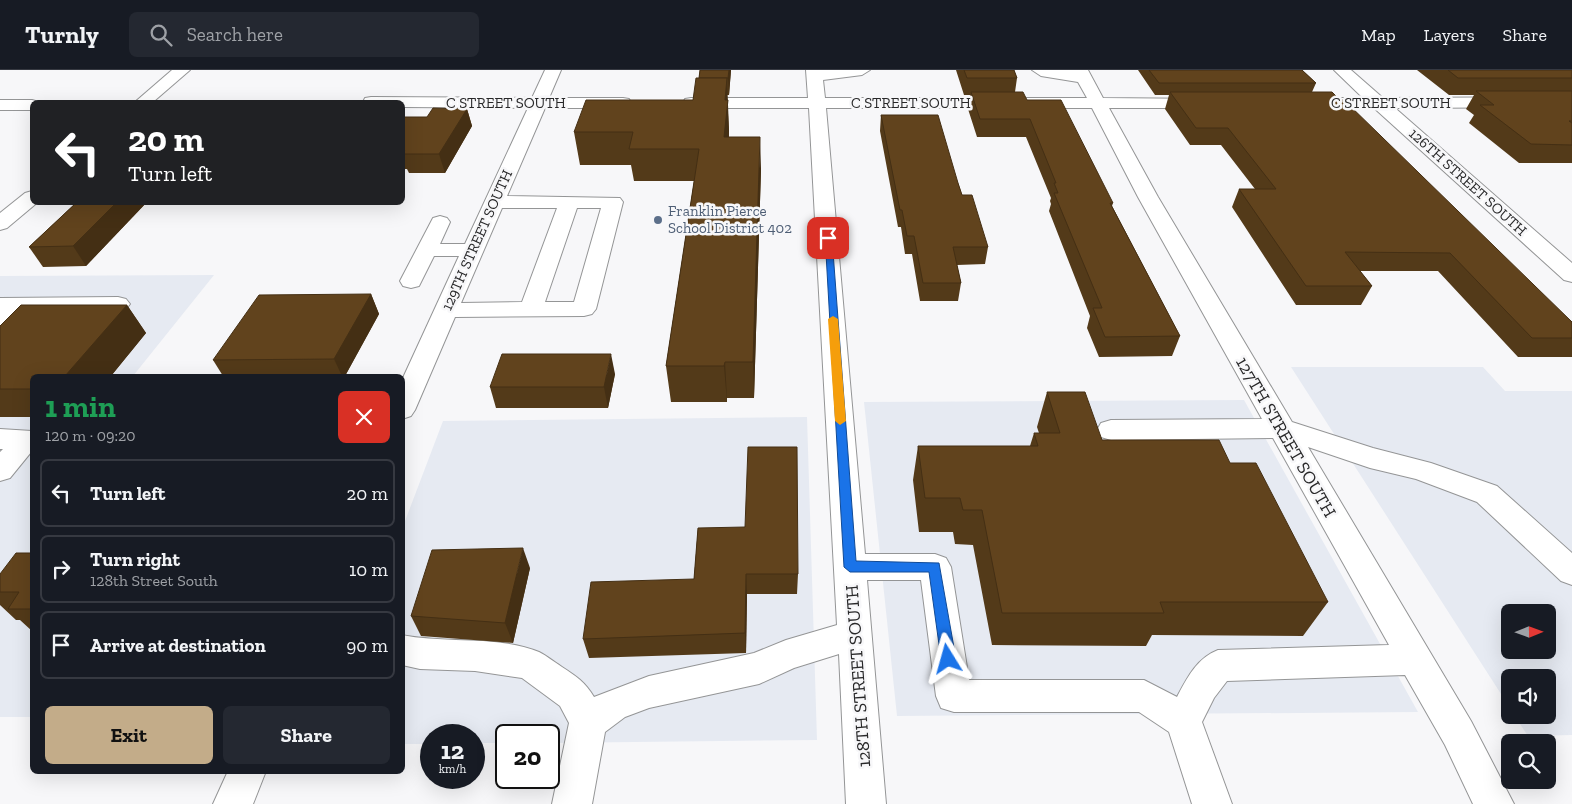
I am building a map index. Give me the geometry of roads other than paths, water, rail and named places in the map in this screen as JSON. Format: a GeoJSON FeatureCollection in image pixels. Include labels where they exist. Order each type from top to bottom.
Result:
{"type":"FeatureCollection","features":[{"type":"Feature","properties":{"kind":"street"},"geometry":{"type":"LineString","coordinates":[[145,100],[182,70]]}},
{"type":"Feature","properties":{"kind":"street","name":"129TH STREET SOUTH"},"geometry":{"type":"LineString","coordinates":[[405,403],[553,70]]}},
{"type":"Feature","properties":{"kind":"street"},"geometry":{"type":"LineString","coordinates":[[814,73],[862,70]]}},
{"type":"Feature","properties":{"kind":"street"},"geometry":{"type":"LineString","coordinates":[[1040,70],[1047,73],[1082,74]]}},
{"type":"Feature","properties":{"kind":"street","name":"126TH STREET SOUTH"},"geometry":{"type":"LineString","coordinates":[[1342,70],[1572,275]]}},
{"type":"Feature","properties":{"kind":"street","name":"128TH STREET SOUTH"},"geometry":{"type":"LineString","coordinates":[[814,73],[825,199],[866,804]]}},
{"type":"Feature","properties":{"kind":"street","name":"127TH STREET SOUTH"},"geometry":{"type":"LineString","coordinates":[[1082,74],[1148,197],[1458,733],[1494,804]]}},
{"type":"Feature","properties":{"kind":"street","name":"C STREET SOUTH"},"geometry":{"type":"LineString","coordinates":[[405,102],[637,103]]}},
{"type":"Feature","properties":{"kind":"street","name":"C STREET SOUTH"},"geometry":{"type":"LineString","coordinates":[[1288,103],[1572,102]]}},
{"type":"Feature","properties":{"kind":"street","name":"C STREET SOUTH"},"geometry":{"type":"LineString","coordinates":[[677,103],[1218,103]]}},
{"type":"Feature","properties":{"kind":"street"},"geometry":{"type":"LineString","coordinates":[[0,105],[30,105]]}},
{"type":"Feature","properties":{"kind":"street"},"geometry":{"type":"LineString","coordinates":[[0,224],[30,199]]}},
{"type":"Feature","properties":{"kind":"street"},"geometry":{"type":"LineString","coordinates":[[446,310],[584,309],[613,202],[494,202]]}},
{"type":"Feature","properties":{"kind":"street"},"geometry":{"type":"LineString","coordinates":[[531,310],[569,202]]}},
{"type":"Feature","properties":{"kind":"street"},"geometry":{"type":"LineString","coordinates":[[411,280],[440,222]]}},
{"type":"Feature","properties":{"kind":"street"},"geometry":{"type":"LineString","coordinates":[[426,250],[473,250]]}},
{"type":"Feature","properties":{"kind":"street"},"geometry":{"type":"LineString","coordinates":[[0,325],[10,305],[118,304]]}},
{"type":"Feature","properties":{"kind":"street"},"geometry":{"type":"LineString","coordinates":[[1111,430],[1281,428],[1370,458],[1421,470],[1487,494],[1572,572]]}},
{"type":"Feature","properties":{"kind":"street"},"geometry":{"type":"LineString","coordinates":[[0,439],[27,439],[0,471]]}},
{"type":"Feature","properties":{"kind":"street"},"geometry":{"type":"LineString","coordinates":[[850,567],[935,567],[954,696],[1144,696],[1184,721],[1212,804]]}},
{"type":"Feature","properties":{"kind":"street"},"geometry":{"type":"LineString","coordinates":[[588,722],[613,705],[649,692],[759,668],[786,655],[854,635]]}},
{"type":"Feature","properties":{"kind":"street"},"geometry":{"type":"LineString","coordinates":[[405,651],[420,654],[475,656],[529,664],[573,694],[588,722],[572,804]]}},
{"type":"Feature","properties":{"kind":"street"},"geometry":{"type":"LineString","coordinates":[[1184,721],[1201,687],[1218,666],[1414,659]]}},
{"type":"Feature","properties":{"kind":"street"},"geometry":{"type":"LineString","coordinates":[[233,804],[246,774]]}},
{"type":"Feature","properties":{"kind":"place","name":"Franklin Pierce School District 402"},"geometry":{"type":"Point","coordinates":[658,220]}}]}
